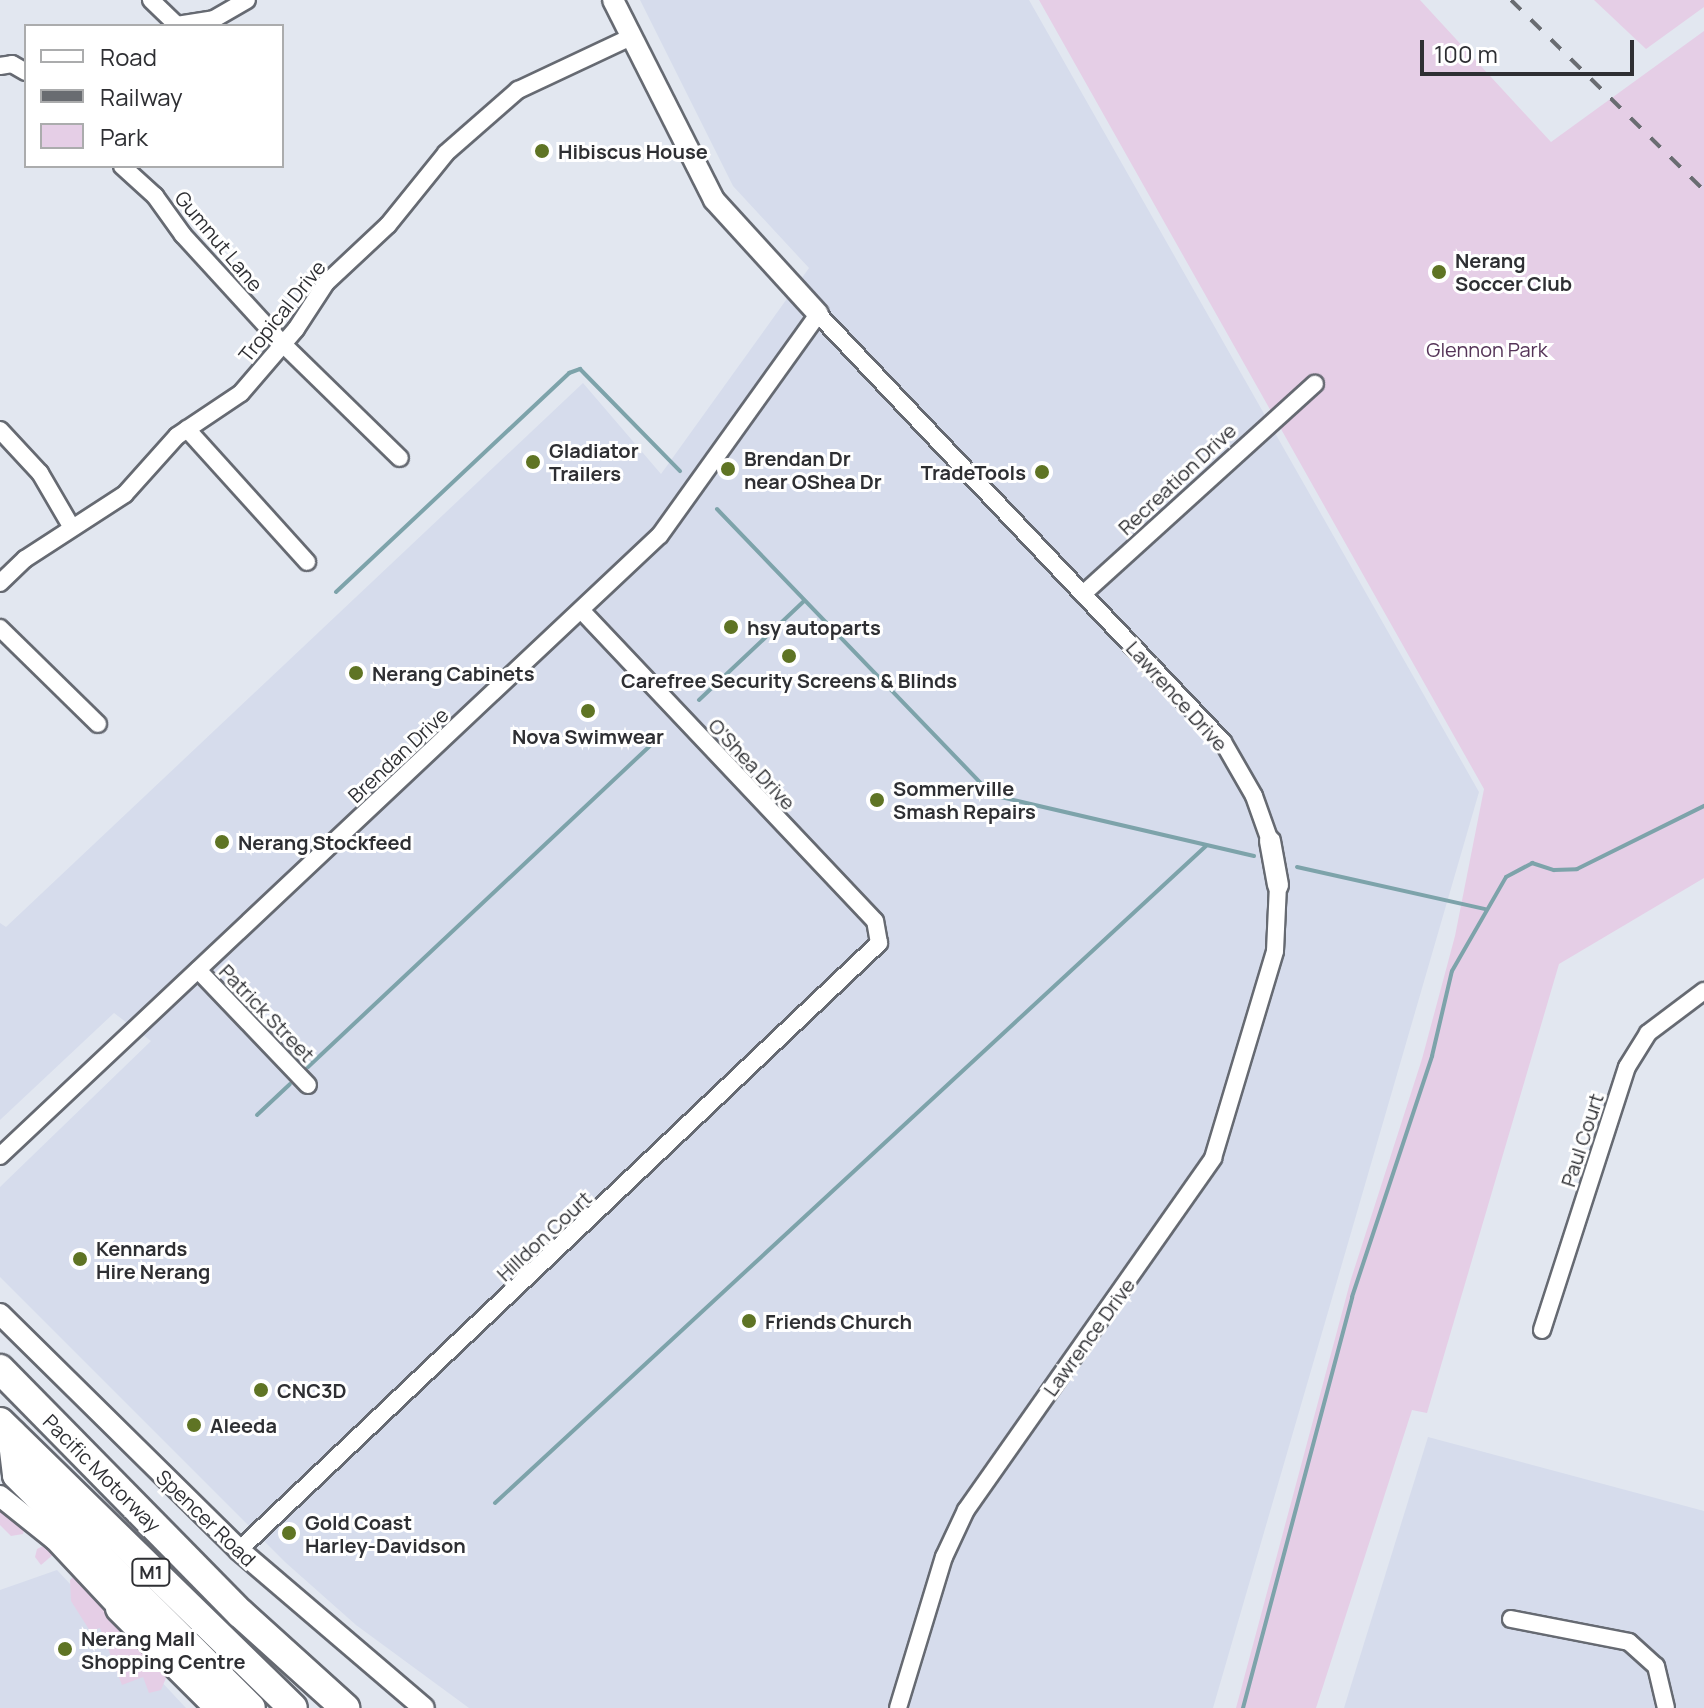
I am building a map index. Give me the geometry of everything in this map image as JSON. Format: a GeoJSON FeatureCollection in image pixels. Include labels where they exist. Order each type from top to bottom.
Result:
{"type":"FeatureCollection","features":[{"type":"Feature","properties":{"kind":"highway","name":"Pacific Motorway"},"geometry":{"type":"LineString","coordinates":[[0,1369],[240,1613],[345,1708]]}},
{"type":"Feature","properties":{"kind":"highway","name":"Pacific Motorway"},"geometry":{"type":"LineString","coordinates":[[6,1428],[293,1708]]}},
{"type":"Feature","properties":{"kind":"highway"},"geometry":{"type":"LineString","coordinates":[[6,1428],[17,1475],[236,1704]]}},
{"type":"Feature","properties":{"kind":"highway"},"geometry":{"type":"LineString","coordinates":[[120,1608],[236,1704]]}},
{"type":"Feature","properties":{"kind":"street"},"geometry":{"type":"LineString","coordinates":[[151,0],[176,24]]}},
{"type":"Feature","properties":{"kind":"street"},"geometry":{"type":"LineString","coordinates":[[183,24],[214,19],[247,0]]}},
{"type":"Feature","properties":{"kind":"street","name":"Lawrence Drive"},"geometry":{"type":"LineString","coordinates":[[613,0],[714,200],[1223,742],[1254,796],[1270,841],[1278,885],[1275,951],[1213,1158],[966,1510],[944,1557],[898,1708]]}},
{"type":"Feature","properties":{"kind":"street","name":"Tropical Drive"},"geometry":{"type":"LineString","coordinates":[[0,583],[71,526],[125,494],[187,429],[241,393],[283,344],[326,283],[388,225],[446,153],[518,90],[631,37]]}},
{"type":"Feature","properties":{"kind":"street"},"geometry":{"type":"LineString","coordinates":[[0,66],[12,64],[24,71]]}},
{"type":"Feature","properties":{"kind":"street","name":"Gumnut Lane"},"geometry":{"type":"LineString","coordinates":[[124,168],[155,196],[183,235],[283,344],[400,458]]}},
{"type":"Feature","properties":{"kind":"street","name":"Brendan Drive"},"geometry":{"type":"LineString","coordinates":[[0,1156],[581,610],[686,505],[818,314]]}},
{"type":"Feature","properties":{"kind":"street","name":"Recreation Drive"},"geometry":{"type":"LineString","coordinates":[[1083,594],[1299,394],[1315,384]]}},
{"type":"Feature","properties":{"kind":"street"},"geometry":{"type":"LineString","coordinates":[[187,429],[307,562]]}},
{"type":"Feature","properties":{"kind":"street"},"geometry":{"type":"LineString","coordinates":[[0,430],[40,473],[71,526]]}},
{"type":"Feature","properties":{"kind":"street","name":"O'Shea Drive"},"geometry":{"type":"LineString","coordinates":[[581,610],[875,921],[879,943],[875,951]]}},
{"type":"Feature","properties":{"kind":"street"},"geometry":{"type":"LineString","coordinates":[[0,628],[98,724]]}},
{"type":"Feature","properties":{"kind":"street","name":"Hilldon Court"},"geometry":{"type":"LineString","coordinates":[[239,1550],[875,951]]}},
{"type":"Feature","properties":{"kind":"street","name":"Patrick Street"},"geometry":{"type":"LineString","coordinates":[[198,970],[308,1085]]}},
{"type":"Feature","properties":{"kind":"street","name":"Paul Court"},"geometry":{"type":"LineString","coordinates":[[1542,1330],[1627,1067],[1648,1033],[1704,991]]}},
{"type":"Feature","properties":{"kind":"street","name":"Spencer Road"},"geometry":{"type":"LineString","coordinates":[[0,1314],[239,1550],[424,1708]]}},
{"type":"Feature","properties":{"kind":"street"},"geometry":{"type":"LineString","coordinates":[[0,1496],[55,1540],[120,1608],[207,1708]]}},
{"type":"Feature","properties":{"kind":"street"},"geometry":{"type":"LineString","coordinates":[[1511,1619],[1629,1642],[1656,1666],[1666,1708]]}},
{"type":"Feature","properties":{"kind":"shaded area"},"geometry":{"type":"Polygon","coordinates":[[[640,0],[1029,0],[1479,792],[1213,1708],[469,1708],[356,1625],[285,1562],[0,1277],[0,1187],[151,1041],[114,1013],[0,1120],[0,923],[6,927],[583,383],[661,474],[809,268],[733,186],[640,0]]]}},
{"type":"Feature","properties":{"kind":"shaded area"},"geometry":{"type":"Polygon","coordinates":[[[1428,1437],[1704,1511],[1704,1708],[1344,1708],[1428,1437]]]}},
{"type":"Feature","properties":{"kind":"shaded area","name":"Nerang Mall Shopping Centre"},"geometry":{"type":"Polygon","coordinates":[[[57,1570],[186,1708],[0,1708],[0,1590],[57,1570]]]}},
{"type":"Feature","properties":{"kind":"green space","name":"Glennon Park"},"geometry":{"type":"Polygon","coordinates":[[[1039,0],[1420,0],[1551,142],[1704,31],[1704,878],[1559,964],[1427,1413],[1412,1410],[1316,1708],[1236,1708],[1351,1279],[1422,1059],[1455,936],[1484,789],[1039,0]]]}},
{"type":"Feature","properties":{"kind":"green space"},"geometry":{"type":"Polygon","coordinates":[[[1594,0],[1704,0],[1704,7],[1646,49],[1594,0]]]}},
{"type":"Feature","properties":{"kind":"green space"},"geometry":{"type":"Polygon","coordinates":[[[0,1505],[25,1526],[23,1534],[11,1536],[0,1525],[0,1505]]]}},
{"type":"Feature","properties":{"kind":"green space"},"geometry":{"type":"Polygon","coordinates":[[[45,1545],[55,1553],[41,1565],[35,1557],[37,1549],[45,1545]]]}},
{"type":"Feature","properties":{"kind":"green space"},"geometry":{"type":"Polygon","coordinates":[[[77,1573],[168,1673],[161,1690],[149,1693],[143,1677],[122,1685],[100,1628],[90,1631],[71,1601],[70,1580],[77,1573]]]}},
{"type":"Feature","properties":{"kind":"waterway"},"geometry":{"type":"LineString","coordinates":[[336,592],[569,373],[580,369],[680,471]]}},
{"type":"Feature","properties":{"kind":"waterway"},"geometry":{"type":"LineString","coordinates":[[717,509],[992,795],[1254,856]]}},
{"type":"Feature","properties":{"kind":"waterway"},"geometry":{"type":"LineString","coordinates":[[699,700],[804,601]]}},
{"type":"Feature","properties":{"kind":"waterway"},"geometry":{"type":"LineString","coordinates":[[308,1067],[661,735]]}},
{"type":"Feature","properties":{"kind":"waterway"},"geometry":{"type":"LineString","coordinates":[[1243,1708],[1352,1297],[1432,1056],[1452,971],[1506,877],[1532,863],[1554,870],[1577,869],[1704,806]]}},
{"type":"Feature","properties":{"kind":"waterway"},"geometry":{"type":"LineString","coordinates":[[495,1503],[1206,846]]}},
{"type":"Feature","properties":{"kind":"waterway"},"geometry":{"type":"LineString","coordinates":[[1297,867],[1485,909]]}},
{"type":"Feature","properties":{"kind":"waterway"},"geometry":{"type":"LineString","coordinates":[[257,1115],[290,1084]]}},
{"type":"Feature","properties":{"kind":"railway"},"geometry":{"type":"LineString","coordinates":[[1511,0],[1704,190]]}},
{"type":"Feature","properties":{"kind":"place","name":"Hibiscus House"},"geometry":{"type":"Point","coordinates":[542,151]}},
{"type":"Feature","properties":{"kind":"place","name":"Nerang Soccer Club"},"geometry":{"type":"Point","coordinates":[1439,272]}},
{"type":"Feature","properties":{"kind":"place","name":"Gladiator Trailers"},"geometry":{"type":"Point","coordinates":[533,462]}},
{"type":"Feature","properties":{"kind":"place","name":"Brendan Dr near OShea Dr"},"geometry":{"type":"Point","coordinates":[728,469]}},
{"type":"Feature","properties":{"kind":"place","name":"TradeTools"},"geometry":{"type":"Point","coordinates":[1042,472]}},
{"type":"Feature","properties":{"kind":"place","name":"hsy autoparts"},"geometry":{"type":"Point","coordinates":[731,627]}},
{"type":"Feature","properties":{"kind":"place","name":"Carefree Security Screens & Blinds"},"geometry":{"type":"Point","coordinates":[789,656]}},
{"type":"Feature","properties":{"kind":"place","name":"Nerang Cabinets"},"geometry":{"type":"Point","coordinates":[356,673]}},
{"type":"Feature","properties":{"kind":"place","name":"Nova Swimwear"},"geometry":{"type":"Point","coordinates":[588,711]}},
{"type":"Feature","properties":{"kind":"place","name":"Sommerville Smash Repairs"},"geometry":{"type":"Point","coordinates":[877,800]}},
{"type":"Feature","properties":{"kind":"place","name":"Nerang Stockfeed"},"geometry":{"type":"Point","coordinates":[222,842]}},
{"type":"Feature","properties":{"kind":"place","name":"Kennards Hire Nerang"},"geometry":{"type":"Point","coordinates":[80,1259]}},
{"type":"Feature","properties":{"kind":"place","name":"Friends Church"},"geometry":{"type":"Point","coordinates":[749,1321]}},
{"type":"Feature","properties":{"kind":"place","name":"CNC3D"},"geometry":{"type":"Point","coordinates":[261,1390]}},
{"type":"Feature","properties":{"kind":"place","name":"Aleeda"},"geometry":{"type":"Point","coordinates":[194,1425]}},
{"type":"Feature","properties":{"kind":"place","name":"Gold Coast Harley-Davidson"},"geometry":{"type":"Point","coordinates":[289,1533]}},
{"type":"Feature","properties":{"kind":"place","name":"Nerang Mall Shopping Centre"},"geometry":{"type":"Point","coordinates":[65,1649]}}]}
